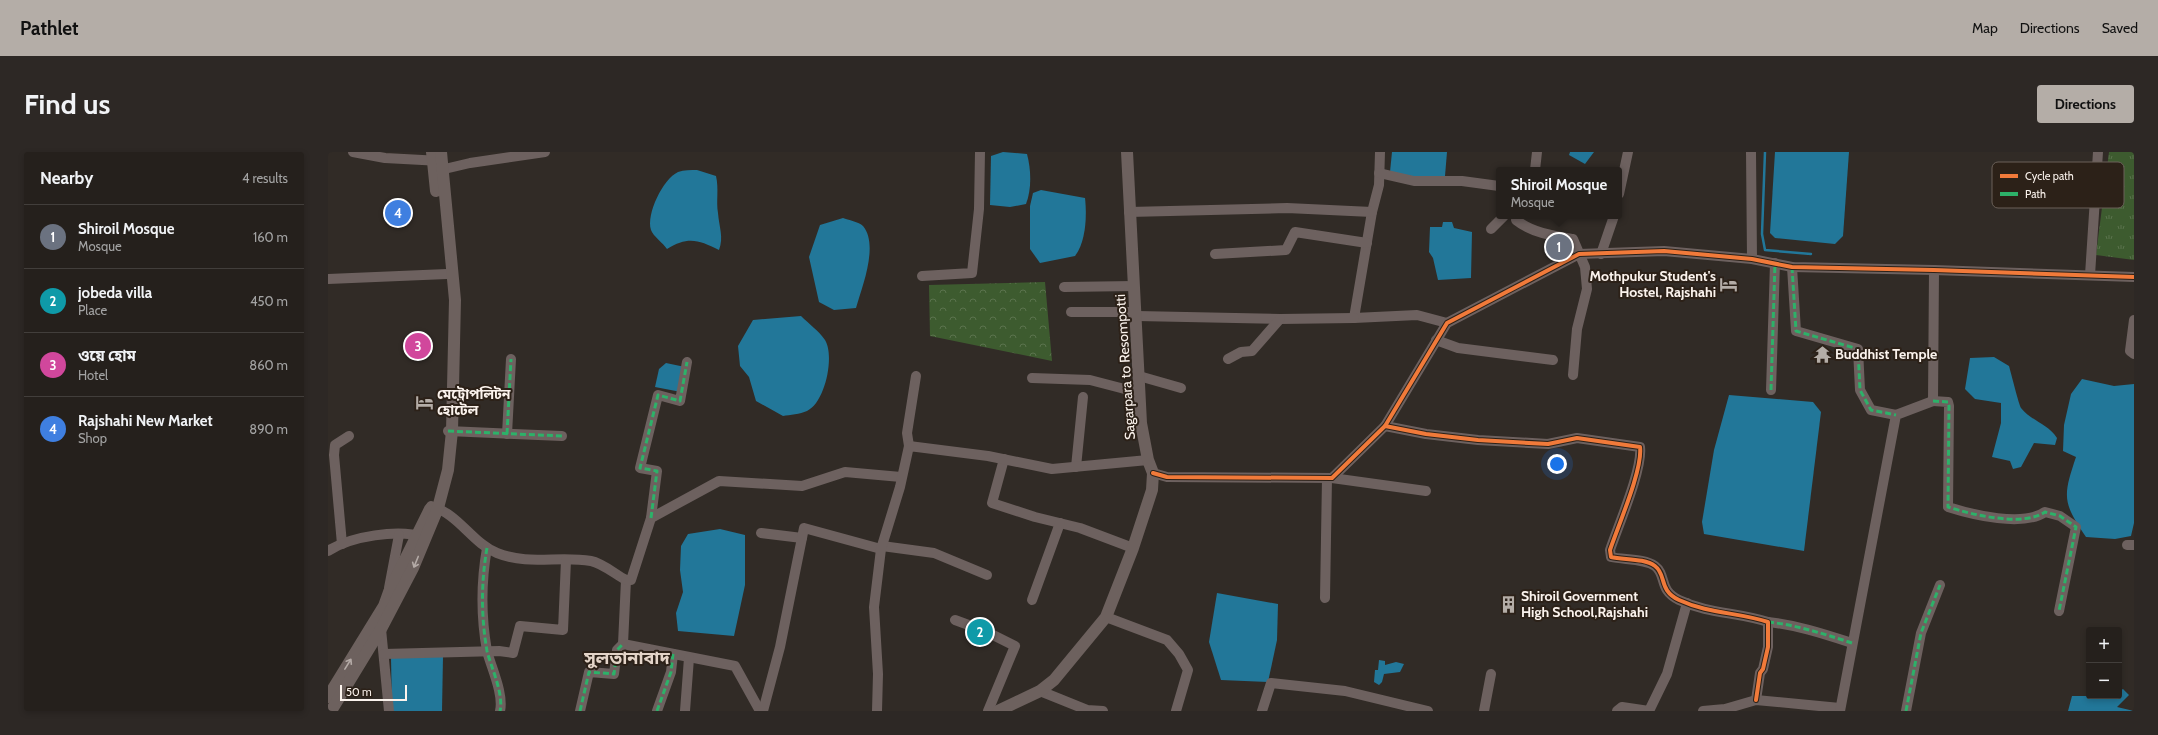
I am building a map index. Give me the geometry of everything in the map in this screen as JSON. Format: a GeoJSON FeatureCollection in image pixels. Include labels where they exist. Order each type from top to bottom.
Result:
{"type":"FeatureCollection","features":[{"type":"Feature","properties":{"kind":"main road","name":"Sagarpara to Resompotti"},"geometry":{"type":"LineString","coordinates":[[998,711],[1040,691],[1054,680],[1106,617],[1133,548],[1152,490],[1152,473],[1141,423],[1127,152]]}},
{"type":"Feature","properties":{"kind":"main road"},"geometry":{"type":"LineString","coordinates":[[437,161],[447,274],[451,302],[450,431]]}},
{"type":"Feature","properties":{"kind":"main road"},"geometry":{"type":"LineString","coordinates":[[328,697],[378,626],[389,592],[421,537],[434,507],[444,469],[450,431],[455,300],[437,161]]}},
{"type":"Feature","properties":{"kind":"main road"},"geometry":{"type":"LineString","coordinates":[[331,711],[378,626],[413,568],[421,537]]}},
{"type":"Feature","properties":{"kind":"street"},"geometry":{"type":"LineString","coordinates":[[353,152],[385,158],[470,163],[545,152]]}},
{"type":"Feature","properties":{"kind":"street"},"geometry":{"type":"LineString","coordinates":[[922,276],[972,273],[979,209],[980,152]]}},
{"type":"Feature","properties":{"kind":"street"},"geometry":{"type":"LineString","coordinates":[[1354,318],[1372,212],[1379,185],[1380,152]]}},
{"type":"Feature","properties":{"kind":"street"},"geometry":{"type":"LineString","coordinates":[[1535,167],[1537,152]]}},
{"type":"Feature","properties":{"kind":"street"},"geometry":{"type":"LineString","coordinates":[[1622,180],[1628,152]]}},
{"type":"Feature","properties":{"kind":"street"},"geometry":{"type":"LineString","coordinates":[[1751,152],[1752,259]]}},
{"type":"Feature","properties":{"kind":"street"},"geometry":{"type":"LineString","coordinates":[[2097,162],[2098,152]]}},
{"type":"Feature","properties":{"kind":"street"},"geometry":{"type":"LineString","coordinates":[[1379,173],[1414,181],[1462,181],[1496,186]]}},
{"type":"Feature","properties":{"kind":"street"},"geometry":{"type":"LineString","coordinates":[[1129,212],[1287,208],[1372,212]]}},
{"type":"Feature","properties":{"kind":"street"},"geometry":{"type":"LineString","coordinates":[[2090,276],[2094,208]]}},
{"type":"Feature","properties":{"kind":"street"},"geometry":{"type":"LineString","coordinates":[[1491,229],[1501,219]]}},
{"type":"Feature","properties":{"kind":"street"},"geometry":{"type":"LineString","coordinates":[[1519,219],[1547,235],[1573,239],[1585,268],[1587,289],[1577,329],[1573,375]]}},
{"type":"Feature","properties":{"kind":"street"},"geometry":{"type":"LineString","coordinates":[[1601,254],[1610,232],[1613,219]]}},
{"type":"Feature","properties":{"kind":"street"},"geometry":{"type":"LineString","coordinates":[[1215,254],[1286,250],[1295,232],[1367,243]]}},
{"type":"Feature","properties":{"kind":"street"},"geometry":{"type":"LineString","coordinates":[[1325,598],[1330,478],[1385,426],[1447,323],[1579,254],[1664,251],[1752,259],[1792,267],[2134,277]]}},
{"type":"Feature","properties":{"kind":"street"},"geometry":{"type":"LineString","coordinates":[[1771,390],[1775,263]]}},
{"type":"Feature","properties":{"kind":"street"},"geometry":{"type":"LineString","coordinates":[[1792,267],[1796,331],[1858,349],[1860,390],[1871,410],[1896,415],[1932,401],[1948,402],[1948,507],[1993,517],[2016,519],[2037,517],[2045,512],[2060,516],[2076,527],[2059,611]]}},
{"type":"Feature","properties":{"kind":"street"},"geometry":{"type":"LineString","coordinates":[[1932,401],[1934,270]]}},
{"type":"Feature","properties":{"kind":"street"},"geometry":{"type":"LineString","coordinates":[[328,279],[447,274]]}},
{"type":"Feature","properties":{"kind":"street"},"geometry":{"type":"LineString","coordinates":[[1064,287],[1134,286]]}},
{"type":"Feature","properties":{"kind":"street"},"geometry":{"type":"LineString","coordinates":[[1071,312],[1280,319],[1417,316],[1447,323]]}},
{"type":"Feature","properties":{"kind":"street"},"geometry":{"type":"LineString","coordinates":[[1228,359],[1241,352],[1252,352],[1280,319]]}},
{"type":"Feature","properties":{"kind":"street"},"geometry":{"type":"LineString","coordinates":[[2134,320],[2130,351],[2134,354]]}},
{"type":"Feature","properties":{"kind":"street"},"geometry":{"type":"LineString","coordinates":[[1436,340],[1458,348],[1553,360]]}},
{"type":"Feature","properties":{"kind":"street"},"geometry":{"type":"LineString","coordinates":[[507,434],[511,359]]}},
{"type":"Feature","properties":{"kind":"street"},"geometry":{"type":"LineString","coordinates":[[434,507],[454,518],[487,548],[525,561],[592,561],[626,580],[631,580],[651,518],[657,471],[640,468],[658,395],[680,401],[687,362]]}},
{"type":"Feature","properties":{"kind":"street"},"geometry":{"type":"LineString","coordinates":[[877,711],[878,674],[874,607],[882,547],[909,446],[907,433],[916,376]]}},
{"type":"Feature","properties":{"kind":"street"},"geometry":{"type":"LineString","coordinates":[[1139,376],[1181,388]]}},
{"type":"Feature","properties":{"kind":"street"},"geometry":{"type":"LineString","coordinates":[[1032,378],[1090,380],[1140,393]]}},
{"type":"Feature","properties":{"kind":"street"},"geometry":{"type":"LineString","coordinates":[[1076,467],[1084,397]]}},
{"type":"Feature","properties":{"kind":"street"},"geometry":{"type":"LineString","coordinates":[[1703,711],[1725,709],[1756,700],[1840,710],[1896,415]]}},
{"type":"Feature","properties":{"kind":"street"},"geometry":{"type":"LineString","coordinates":[[1385,426],[1426,434],[1478,440],[1548,444],[1577,438],[1640,447],[1641,453],[1637,470],[1610,550],[1611,557],[1646,562],[1655,566],[1660,571],[1665,589],[1678,599],[1712,612],[1746,615],[1768,622],[1814,630],[1852,643]]}},
{"type":"Feature","properties":{"kind":"street"},"geometry":{"type":"LineString","coordinates":[[450,431],[562,436]]}},
{"type":"Feature","properties":{"kind":"street"},"geometry":{"type":"LineString","coordinates":[[342,544],[332,484],[335,445],[349,436]]}},
{"type":"Feature","properties":{"kind":"street"},"geometry":{"type":"LineString","coordinates":[[909,446],[1004,459],[1052,469],[1148,460]]}},
{"type":"Feature","properties":{"kind":"street"},"geometry":{"type":"LineString","coordinates":[[1004,459],[992,503],[1035,517],[1060,523],[1133,548]]}},
{"type":"Feature","properties":{"kind":"street"},"geometry":{"type":"LineString","coordinates":[[651,518],[719,481],[802,486],[846,472],[901,477]]}},
{"type":"Feature","properties":{"kind":"street"},"geometry":{"type":"LineString","coordinates":[[1152,473],[1167,477],[1330,478],[1426,491]]}},
{"type":"Feature","properties":{"kind":"street"},"geometry":{"type":"LineString","coordinates":[[1032,600],[1060,523]]}},
{"type":"Feature","properties":{"kind":"street"},"geometry":{"type":"LineString","coordinates":[[763,711],[780,647],[804,528],[882,547],[934,553],[987,575]]}},
{"type":"Feature","properties":{"kind":"street"},"geometry":{"type":"LineString","coordinates":[[760,533],[802,538]]}},
{"type":"Feature","properties":{"kind":"street"},"geometry":{"type":"LineString","coordinates":[[389,592],[399,535]]}},
{"type":"Feature","properties":{"kind":"street"},"geometry":{"type":"LineString","coordinates":[[328,551],[358,537],[399,535],[421,537]]}},
{"type":"Feature","properties":{"kind":"street"},"geometry":{"type":"LineString","coordinates":[[487,548],[482,576],[487,651],[495,674],[500,711]]}},
{"type":"Feature","properties":{"kind":"street"},"geometry":{"type":"LineString","coordinates":[[384,654],[487,651],[513,653],[520,626],[563,630],[566,560]]}},
{"type":"Feature","properties":{"kind":"street"},"geometry":{"type":"LineString","coordinates":[[580,711],[589,672],[614,674],[617,650],[623,644],[626,580]]}},
{"type":"Feature","properties":{"kind":"street"},"geometry":{"type":"LineString","coordinates":[[1906,711],[1921,633],[1940,585]]}},
{"type":"Feature","properties":{"kind":"street"},"geometry":{"type":"LineString","coordinates":[[1617,711],[1622,706],[1649,711],[1667,674],[1687,603]]}},
{"type":"Feature","properties":{"kind":"street"},"geometry":{"type":"LineString","coordinates":[[1106,617],[1167,640],[1179,654],[1188,670],[1176,711]]}},
{"type":"Feature","properties":{"kind":"street"},"geometry":{"type":"LineString","coordinates":[[955,620],[985,631],[1015,646],[988,711]]}},
{"type":"Feature","properties":{"kind":"street"},"geometry":{"type":"LineString","coordinates":[[1756,700],[1760,673],[1763,669],[1768,646],[1768,622]]}},
{"type":"Feature","properties":{"kind":"street"},"geometry":{"type":"LineString","coordinates":[[378,626],[384,654],[389,711]]}},
{"type":"Feature","properties":{"kind":"street"},"geometry":{"type":"LineString","coordinates":[[623,644],[735,666],[760,711]]}},
{"type":"Feature","properties":{"kind":"street"},"geometry":{"type":"LineString","coordinates":[[657,711],[671,672],[673,654]]}},
{"type":"Feature","properties":{"kind":"street"},"geometry":{"type":"LineString","coordinates":[[685,711],[689,658]]}},
{"type":"Feature","properties":{"kind":"street"},"geometry":{"type":"LineString","coordinates":[[1484,711],[1491,674]]}},
{"type":"Feature","properties":{"kind":"street"},"geometry":{"type":"LineString","coordinates":[[1262,711],[1271,683],[1345,691],[1428,711]]}},
{"type":"Feature","properties":{"kind":"street"},"geometry":{"type":"LineString","coordinates":[[1040,691],[1087,710],[1102,711]]}},
{"type":"Feature","properties":{"kind":"green space"},"geometry":{"type":"Polygon","coordinates":[[[2109,152],[2134,152],[2134,260],[2096,255],[2102,208],[2124,208],[2124,162],[2108,162],[2109,152]]]}},
{"type":"Feature","properties":{"kind":"green space"},"geometry":{"type":"Polygon","coordinates":[[[1045,282],[1052,361],[930,336],[929,285],[1045,282]]]}},
{"type":"Feature","properties":{"kind":"water"},"geometry":{"type":"Polygon","coordinates":[[[1003,152],[1027,154],[1030,179],[1026,204],[1010,207],[990,205],[991,156],[1003,152]]]}},
{"type":"Feature","properties":{"kind":"water"},"geometry":{"type":"Polygon","coordinates":[[[1392,152],[1447,152],[1445,176],[1432,180],[1390,172],[1392,152]]]}},
{"type":"Feature","properties":{"kind":"water"},"geometry":{"type":"Polygon","coordinates":[[[1570,152],[1594,152],[1585,164],[1569,155],[1570,152]]]}},
{"type":"Feature","properties":{"kind":"water"},"geometry":{"type":"Polygon","coordinates":[[[1775,152],[1849,152],[1843,236],[1835,244],[1775,238],[1770,233],[1775,152]]]}},
{"type":"Feature","properties":{"kind":"water"},"geometry":{"type":"Polygon","coordinates":[[[697,170],[716,176],[717,208],[721,236],[719,250],[693,241],[681,242],[667,249],[651,230],[650,223],[653,206],[662,189],[672,176],[680,171],[697,170]]]}},
{"type":"Feature","properties":{"kind":"water"},"geometry":{"type":"Polygon","coordinates":[[[1041,190],[1085,198],[1086,213],[1084,236],[1075,256],[1040,263],[1030,249],[1030,206],[1033,193],[1041,190]]]}},
{"type":"Feature","properties":{"kind":"water"},"geometry":{"type":"Polygon","coordinates":[[[843,218],[863,226],[868,234],[870,244],[868,266],[856,308],[834,310],[819,302],[809,257],[820,225],[843,218]]]}},
{"type":"Feature","properties":{"kind":"water"},"geometry":{"type":"Polygon","coordinates":[[[1443,222],[1452,222],[1454,228],[1472,232],[1471,278],[1438,280],[1433,258],[1429,252],[1430,227],[1442,227],[1443,222]]]}},
{"type":"Feature","properties":{"kind":"water"},"geometry":{"type":"Polygon","coordinates":[[[801,316],[825,340],[828,347],[828,367],[823,389],[819,399],[813,406],[804,412],[783,416],[756,401],[749,377],[740,366],[738,346],[753,320],[801,316]]]}},
{"type":"Feature","properties":{"kind":"water"},"geometry":{"type":"Polygon","coordinates":[[[1994,357],[2009,366],[2021,408],[2029,416],[2049,429],[2057,438],[2055,445],[2034,443],[2021,467],[2013,469],[2010,461],[1992,457],[2001,423],[2001,403],[1975,399],[1965,389],[1970,358],[1994,357]]]}},
{"type":"Feature","properties":{"kind":"water"},"geometry":{"type":"Polygon","coordinates":[[[666,363],[685,367],[681,392],[655,387],[659,369],[666,363]]]}},
{"type":"Feature","properties":{"kind":"water"},"geometry":{"type":"Polygon","coordinates":[[[2082,379],[2114,386],[2134,384],[2134,523],[2131,536],[2115,539],[2086,537],[2072,515],[2069,507],[2067,490],[2076,457],[2063,451],[2064,425],[2071,394],[2082,379]]]}},
{"type":"Feature","properties":{"kind":"water"},"geometry":{"type":"Polygon","coordinates":[[[1729,395],[1813,402],[1821,412],[1804,551],[1704,534],[1702,522],[1714,450],[1729,395]]]}},
{"type":"Feature","properties":{"kind":"water"},"geometry":{"type":"Polygon","coordinates":[[[720,529],[745,535],[745,585],[734,636],[678,631],[676,613],[683,592],[680,570],[681,546],[688,534],[720,529]]]}},
{"type":"Feature","properties":{"kind":"water"},"geometry":{"type":"Polygon","coordinates":[[[1217,593],[1278,604],[1277,640],[1268,682],[1221,680],[1209,642],[1217,593]]]}},
{"type":"Feature","properties":{"kind":"water"},"geometry":{"type":"Polygon","coordinates":[[[443,656],[442,711],[392,711],[391,657],[443,656]]]}},
{"type":"Feature","properties":{"kind":"water"},"geometry":{"type":"Polygon","coordinates":[[[1379,660],[1385,661],[1385,665],[1396,662],[1404,664],[1400,672],[1384,674],[1382,682],[1379,685],[1374,682],[1375,670],[1378,670],[1379,660]]]}},
{"type":"Feature","properties":{"kind":"water"},"geometry":{"type":"Polygon","coordinates":[[[2122,690],[2129,695],[2117,707],[2134,711],[2068,711],[2072,696],[2086,696],[2086,699],[2122,699],[2122,690]]]}},
{"type":"Feature","properties":{"kind":"waterway"},"geometry":{"type":"LineString","coordinates":[[1765,152],[1762,234],[1765,250],[1811,254]]}},
{"type":"Feature","properties":{"kind":"marked path"},"geometry":{"type":"LineString","coordinates":[[1771,390],[1775,263]]}},
{"type":"Feature","properties":{"kind":"marked path"},"geometry":{"type":"LineString","coordinates":[[1792,267],[1796,331],[1858,349],[1860,390],[1871,410],[1896,415]]}},
{"type":"Feature","properties":{"kind":"marked path"},"geometry":{"type":"LineString","coordinates":[[507,434],[511,359]]}},
{"type":"Feature","properties":{"kind":"marked path"},"geometry":{"type":"LineString","coordinates":[[651,518],[657,471],[640,468],[658,395],[680,401],[687,362]]}},
{"type":"Feature","properties":{"kind":"marked path"},"geometry":{"type":"LineString","coordinates":[[1933,401],[1948,402],[1949,406],[1948,507],[1984,516],[2011,519],[2024,519],[2045,512],[2060,516],[2076,527],[2059,611]]}},
{"type":"Feature","properties":{"kind":"marked path"},"geometry":{"type":"LineString","coordinates":[[448,431],[562,436]]}},
{"type":"Feature","properties":{"kind":"marked path"},"geometry":{"type":"LineString","coordinates":[[487,548],[483,587],[484,625],[487,651],[499,689],[501,704],[500,711]]}},
{"type":"Feature","properties":{"kind":"marked path"},"geometry":{"type":"LineString","coordinates":[[1906,711],[1921,633],[1940,585]]}},
{"type":"Feature","properties":{"kind":"marked path"},"geometry":{"type":"LineString","coordinates":[[1768,622],[1779,623],[1821,633],[1852,643]]}},
{"type":"Feature","properties":{"kind":"marked path"},"geometry":{"type":"LineString","coordinates":[[580,711],[589,672],[614,674],[617,650],[623,644]]}},
{"type":"Feature","properties":{"kind":"marked path"},"geometry":{"type":"LineString","coordinates":[[657,711],[671,672],[673,654]]}},
{"type":"Feature","properties":{"kind":"cycle path"},"geometry":{"type":"LineString","coordinates":[[1153,473],[1167,477],[1332,478],[1385,426],[1447,323],[1579,254],[1664,251],[1752,259],[1792,267],[2134,277]]}},
{"type":"Feature","properties":{"kind":"cycle path"},"geometry":{"type":"LineString","coordinates":[[1385,426],[1426,434],[1478,440],[1548,444],[1577,438],[1640,447],[1638,469],[1610,550],[1611,557],[1640,560],[1655,566],[1659,570],[1668,592],[1672,596],[1690,605],[1768,622],[1768,647],[1763,669],[1760,673],[1756,700]]}},
{"type":"Feature","properties":{"kind":"place","name":"Rajshahi New Market"},"geometry":{"type":"Point","coordinates":[398,213]}},
{"type":"Feature","properties":{"kind":"place","name":"Shiroil Mosque"},"geometry":{"type":"Point","coordinates":[1559,247]}},
{"type":"Feature","properties":{"kind":"place","name":"Mothpukur Student's Hostel, Rajshahi"},"geometry":{"type":"Point","coordinates":[1729,284]}},
{"type":"Feature","properties":{"kind":"place","name":"ওয়ে হোম"},"geometry":{"type":"Point","coordinates":[418,346]}},
{"type":"Feature","properties":{"kind":"place","name":"Buddhist Temple"},"geometry":{"type":"Point","coordinates":[1822,354]}},
{"type":"Feature","properties":{"kind":"place","name":"মেট্রোপলিটন হোটেল"},"geometry":{"type":"Point","coordinates":[424,402]}},
{"type":"Feature","properties":{"kind":"place","name":"Shiroil Government High School,Rajshahi"},"geometry":{"type":"Point","coordinates":[1508,604]}},
{"type":"Feature","properties":{"kind":"place","name":"jobeda villa"},"geometry":{"type":"Point","coordinates":[980,632]}},
{"type":"Feature","properties":{"kind":"district","name":"সুলতানাবাদ"},"geometry":{"type":"Point","coordinates":[627,658]}}]}
